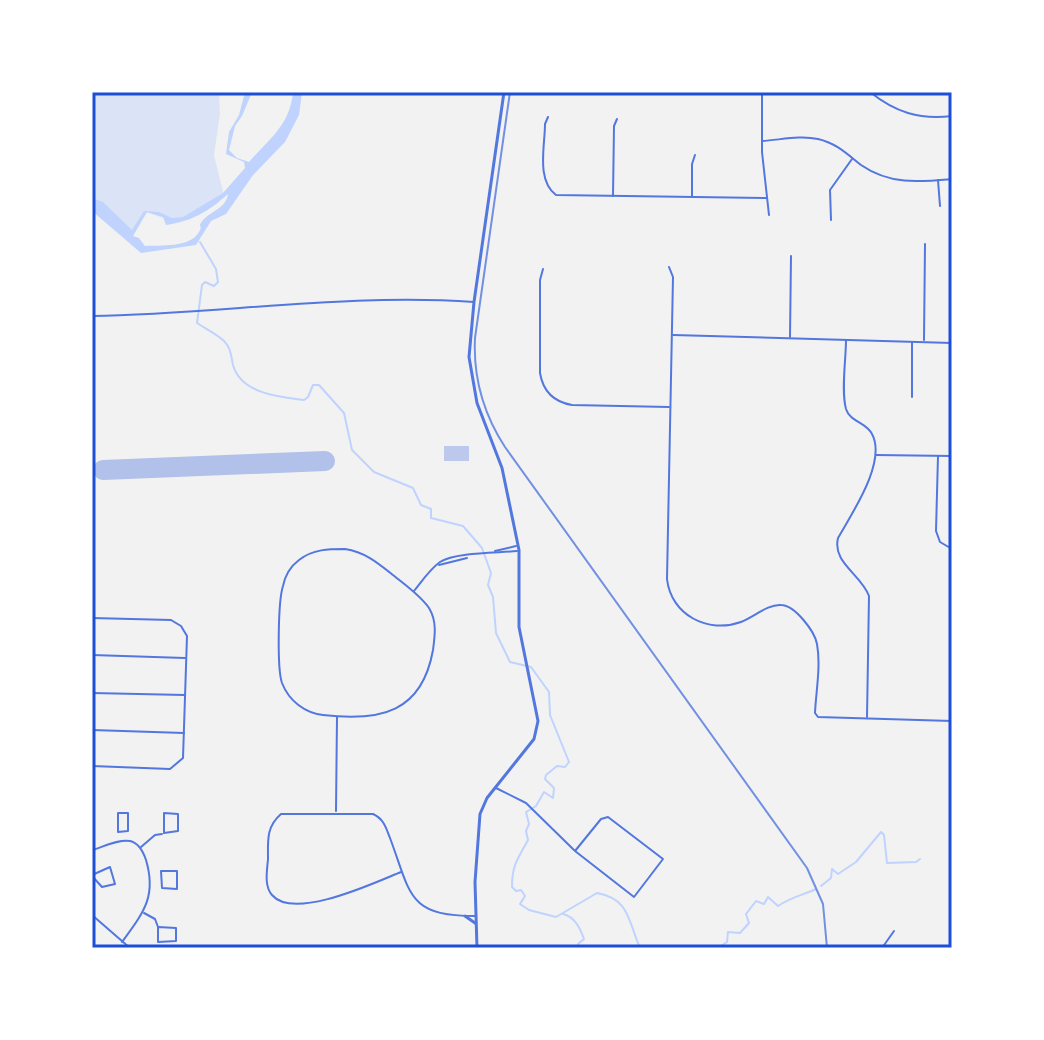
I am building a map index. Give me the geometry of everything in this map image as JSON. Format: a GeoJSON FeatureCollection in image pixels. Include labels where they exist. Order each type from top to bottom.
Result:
{"type":"FeatureCollection","features":[{"type":"Feature","properties":{"kind":"street"},"geometry":{"type":"LineString","coordinates":[[477,948],[479,820],[484,803],[528,748],[536,733],[537,714],[519,627],[519,548],[502,468],[477,403],[469,352],[504,92]]}},
{"type":"Feature","properties":{"kind":"street"},"geometry":{"type":"LineString","coordinates":[[762,92],[762,141],[769,215]]}},
{"type":"Feature","properties":{"kind":"street"},"geometry":{"type":"LineString","coordinates":[[870,92],[891,108],[911,115],[928,118],[952,116]]}},
{"type":"Feature","properties":{"kind":"street"},"geometry":{"type":"LineString","coordinates":[[548,117],[545,124],[544,177],[548,188],[563,196],[767,198]]}},
{"type":"Feature","properties":{"kind":"street"},"geometry":{"type":"LineString","coordinates":[[613,197],[614,126],[617,119]]}},
{"type":"Feature","properties":{"kind":"street"},"geometry":{"type":"LineString","coordinates":[[762,141],[812,138],[833,144],[874,173],[894,180],[952,179]]}},
{"type":"Feature","properties":{"kind":"street"},"geometry":{"type":"LineString","coordinates":[[692,198],[695,155]]}},
{"type":"Feature","properties":{"kind":"street"},"geometry":{"type":"LineString","coordinates":[[831,220],[830,190],[853,158]]}},
{"type":"Feature","properties":{"kind":"street"},"geometry":{"type":"LineString","coordinates":[[938,180],[940,206]]}},
{"type":"Feature","properties":{"kind":"street"},"geometry":{"type":"LineString","coordinates":[[924,341],[925,244]]}},
{"type":"Feature","properties":{"kind":"street"},"geometry":{"type":"LineString","coordinates":[[790,338],[791,256]]}},
{"type":"Feature","properties":{"kind":"street"},"geometry":{"type":"LineString","coordinates":[[669,267],[673,277],[667,579],[672,598],[685,614],[707,623],[733,624],[777,605],[788,606],[795,611],[817,641],[815,713],[818,717],[952,721]]}},
{"type":"Feature","properties":{"kind":"street"},"geometry":{"type":"LineString","coordinates":[[543,269],[540,280],[540,373],[550,395],[561,403],[572,405],[670,407]]}},
{"type":"Feature","properties":{"kind":"street"},"geometry":{"type":"LineString","coordinates":[[92,316],[359,302],[474,302]]}},
{"type":"Feature","properties":{"kind":"street"},"geometry":{"type":"LineString","coordinates":[[672,335],[952,343]]}},
{"type":"Feature","properties":{"kind":"street"},"geometry":{"type":"LineString","coordinates":[[846,340],[846,408],[852,418],[870,431],[874,438],[872,475],[837,539],[836,547],[841,560],[866,587],[869,596],[867,719]]}},
{"type":"Feature","properties":{"kind":"street"},"geometry":{"type":"LineString","coordinates":[[912,341],[912,397]]}},
{"type":"Feature","properties":{"kind":"street"},"geometry":{"type":"LineString","coordinates":[[874,455],[952,456]]}},
{"type":"Feature","properties":{"kind":"street"},"geometry":{"type":"LineString","coordinates":[[938,456],[936,533],[942,544],[952,549]]}},
{"type":"Feature","properties":{"kind":"street"},"geometry":{"type":"LineString","coordinates":[[413,592],[438,565],[453,557],[519,548]]}},
{"type":"Feature","properties":{"kind":"street"},"geometry":{"type":"LineString","coordinates":[[349,550],[367,555],[413,592],[428,607],[435,627],[431,661],[422,685],[406,703],[388,712],[337,716],[302,708],[290,697],[282,682],[281,594],[288,573],[297,562],[314,552],[349,550]]}},
{"type":"Feature","properties":{"kind":"street"},"geometry":{"type":"LineString","coordinates":[[92,618],[168,619],[181,626],[187,636],[185,733],[181,764],[166,769],[92,766]]}},
{"type":"Feature","properties":{"kind":"street"},"geometry":{"type":"LineString","coordinates":[[181,626],[186,622]]}},
{"type":"Feature","properties":{"kind":"street"},"geometry":{"type":"LineString","coordinates":[[92,655],[186,658]]}},
{"type":"Feature","properties":{"kind":"street"},"geometry":{"type":"LineString","coordinates":[[92,693],[186,695]]}},
{"type":"Feature","properties":{"kind":"street"},"geometry":{"type":"LineString","coordinates":[[336,813],[337,716]]}},
{"type":"Feature","properties":{"kind":"street"},"geometry":{"type":"LineString","coordinates":[[92,730],[185,733]]}},
{"type":"Feature","properties":{"kind":"street"},"geometry":{"type":"LineString","coordinates":[[495,788],[526,803],[575,851],[634,897],[663,859],[608,817],[601,819],[575,851]]}},
{"type":"Feature","properties":{"kind":"street"},"geometry":{"type":"LineString","coordinates":[[118,832],[128,831],[128,813],[118,813],[118,832],[119,842]]}},
{"type":"Feature","properties":{"kind":"street"},"geometry":{"type":"LineString","coordinates":[[140,848],[155,835],[178,831],[178,814],[164,813],[164,833]]}},
{"type":"Feature","properties":{"kind":"street"},"geometry":{"type":"LineString","coordinates":[[401,872],[327,900],[280,901],[272,895],[267,883],[268,831],[281,814],[367,813],[379,817],[412,896],[439,915],[476,916]]}},
{"type":"Feature","properties":{"kind":"street"},"geometry":{"type":"LineString","coordinates":[[92,850],[130,841],[144,854],[152,883],[143,913],[122,942]]}},
{"type":"Feature","properties":{"kind":"street"},"geometry":{"type":"LineString","coordinates":[[110,867],[115,884],[102,887],[92,876],[110,867]]}},
{"type":"Feature","properties":{"kind":"street"},"geometry":{"type":"LineString","coordinates":[[161,871],[177,871],[177,889],[162,888],[161,871]]}},
{"type":"Feature","properties":{"kind":"street"},"geometry":{"type":"LineString","coordinates":[[143,913],[155,919],[158,942],[176,941],[176,928],[158,927]]}},
{"type":"Feature","properties":{"kind":"street"},"geometry":{"type":"LineString","coordinates":[[92,915],[130,948]]}},
{"type":"Feature","properties":{"kind":"street"},"geometry":{"type":"LineString","coordinates":[[465,916],[476,924]]}},
{"type":"Feature","properties":{"kind":"street"},"geometry":{"type":"LineString","coordinates":[[882,948],[894,931]]}},
{"type":"Feature","properties":{"kind":"shaded area"},"geometry":{"type":"Polygon","coordinates":[[[92,92],[219,92],[220,114],[214,155],[224,195],[199,213],[173,221],[145,212],[132,231],[92,204],[92,92]]]}},
{"type":"Feature","properties":{"kind":"water"},"geometry":{"type":"Polygon","coordinates":[[[245,92],[252,92],[235,126],[229,150],[237,158],[249,162],[283,122],[293,92],[302,92],[299,115],[285,142],[253,175],[226,214],[211,221],[196,245],[141,253],[92,211],[92,198],[103,202],[132,230],[144,211],[159,212],[172,218],[183,217],[223,193],[245,168],[244,162],[226,154],[229,132],[239,115],[245,92]],[[228,194],[199,215],[166,225],[163,217],[147,212],[133,236],[145,246],[189,241],[199,232],[203,220],[227,199],[228,194]]]}},
{"type":"Feature","properties":{"kind":"building"},"geometry":{"type":"Polygon","coordinates":[[[444,446],[469,446],[469,461],[444,461],[444,446]]]}},
{"type":"Feature","properties":{"kind":"waterway"},"geometry":{"type":"LineString","coordinates":[[200,242],[216,269],[218,282],[214,286],[205,282],[202,285],[197,323],[226,344],[237,375],[262,392],[304,400],[313,385],[319,385],[344,413],[352,450],[374,472],[413,488],[421,505],[431,509],[431,518],[463,526],[482,548],[491,573],[488,585],[493,597],[496,633],[510,662],[531,667],[549,692],[550,715],[569,762],[565,767],[557,766],[546,775],[545,779],[554,788],[553,798],[544,792],[536,806],[526,812],[528,840],[516,862],[512,879],[512,887],[516,891],[521,890],[525,896],[520,904],[529,910],[556,917],[597,893],[608,896],[622,906],[640,948]]}},
{"type":"Feature","properties":{"kind":"waterway"},"geometry":{"type":"LineString","coordinates":[[821,886],[831,878],[832,869],[838,874],[856,862],[881,832],[887,863],[916,862],[920,859]]}},
{"type":"Feature","properties":{"kind":"waterway"},"geometry":{"type":"LineString","coordinates":[[718,948],[727,942],[728,932],[740,933],[749,923],[746,914],[756,901],[764,904],[768,897],[778,906],[816,889]]}},
{"type":"Feature","properties":{"kind":"waterway"},"geometry":{"type":"LineString","coordinates":[[563,914],[574,920],[581,931],[584,939],[578,944],[579,948]]}},
{"type":"Feature","properties":{"kind":"waterway"},"geometry":{"type":"LineString","coordinates":[[594,948],[608,948]]}},
{"type":"Feature","properties":{"kind":"runway"},"geometry":{"type":"LineString","coordinates":[[103,470],[325,461]]}},
{"type":"Feature","properties":{"kind":"railway"},"geometry":{"type":"LineString","coordinates":[[510,92],[475,338],[476,367],[485,408],[505,447],[807,868],[823,904],[827,948]]}}]}
